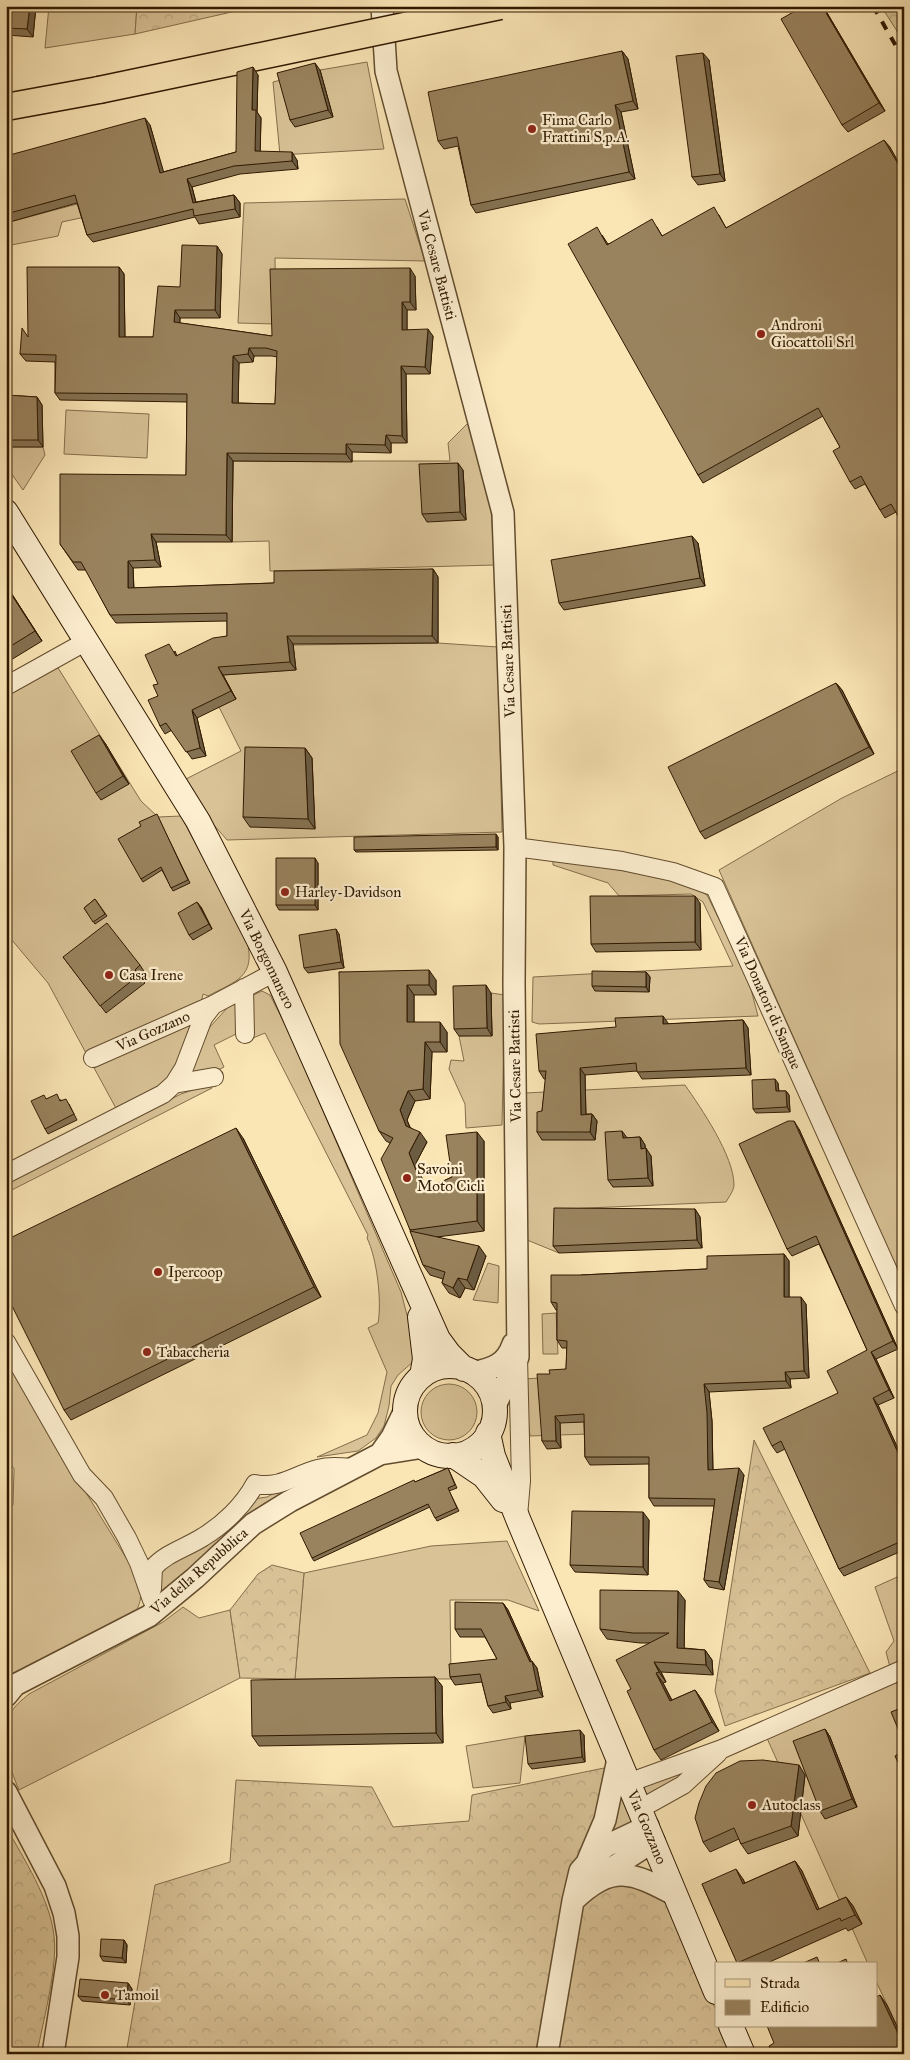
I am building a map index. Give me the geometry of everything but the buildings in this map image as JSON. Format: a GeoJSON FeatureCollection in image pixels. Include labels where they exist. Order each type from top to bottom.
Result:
{"type":"FeatureCollection","features":[{"type":"Feature","properties":{"kind":"main road"},"geometry":{"type":"LineString","coordinates":[[6,107],[99,90],[500,6]]}},
{"type":"Feature","properties":{"kind":"main road","name":"Via Borgomanero"},"geometry":{"type":"LineString","coordinates":[[6,512],[85,642],[198,821],[275,972],[438,1339],[449,1354],[468,1371]]}},
{"type":"Feature","properties":{"kind":"main road","name":"Via Borgomanero"},"geometry":{"type":"LineString","coordinates":[[416,1293],[425,1359],[422,1376]]}},
{"type":"Feature","properties":{"kind":"main road"},"geometry":{"type":"LineString","coordinates":[[451,1367],[468,1371],[488,1388],[494,1408],[493,1422],[488,1433],[473,1449],[453,1455],[439,1454],[424,1448],[417,1442],[409,1430],[405,1410],[411,1389],[422,1376],[438,1368],[451,1367]]}},
{"type":"Feature","properties":{"kind":"main road"},"geometry":{"type":"LineString","coordinates":[[488,1433],[493,1456],[518,1519]]}},
{"type":"Feature","properties":{"kind":"main road"},"geometry":{"type":"LineString","coordinates":[[453,1455],[484,1476],[518,1519]]}},
{"type":"Feature","properties":{"kind":"main road","name":"Via Gozzano"},"geometry":{"type":"LineString","coordinates":[[518,1519],[715,1990]]}},
{"type":"Feature","properties":{"kind":"main road"},"geometry":{"type":"LineString","coordinates":[[732,2028],[743,2054]]}},
{"type":"Feature","properties":{"kind":"street","name":"Via Cesare Battisti"},"geometry":{"type":"LineString","coordinates":[[382,6],[386,71],[503,513],[515,847],[514,983],[517,1332],[521,1481],[518,1519]]}},
{"type":"Feature","properties":{"kind":"street"},"geometry":{"type":"LineString","coordinates":[[6,686],[85,642]]}},
{"type":"Feature","properties":{"kind":"street","name":"Via Donatori di Sangue"},"geometry":{"type":"LineString","coordinates":[[515,847],[622,861],[673,872],[715,887],[904,1306]]}},
{"type":"Feature","properties":{"kind":"street","name":"Via Gozzano"},"geometry":{"type":"LineString","coordinates":[[93,1058],[213,1005],[275,972]]}},
{"type":"Feature","properties":{"kind":"street"},"geometry":{"type":"LineString","coordinates":[[244,988],[245,1034]]}},
{"type":"Feature","properties":{"kind":"street","name":"Via Gozzano"},"geometry":{"type":"LineString","coordinates":[[174,1084],[193,1049],[203,1018],[213,1005]]}},
{"type":"Feature","properties":{"kind":"street"},"geometry":{"type":"LineString","coordinates":[[6,1174],[163,1094],[174,1084],[214,1077]]}},
{"type":"Feature","properties":{"kind":"street","name":"Via Cesare Battisti"},"geometry":{"type":"LineString","coordinates":[[468,1371],[490,1370],[506,1360],[517,1332]]}},
{"type":"Feature","properties":{"kind":"street"},"geometry":{"type":"LineString","coordinates":[[6,1342],[82,1475],[104,1498],[127,1538],[139,1563],[151,1608]]}},
{"type":"Feature","properties":{"kind":"street","name":"Via Cesare Battisti"},"geometry":{"type":"LineString","coordinates":[[494,1408],[518,1356]]}},
{"type":"Feature","properties":{"kind":"street","name":"Via della Repubblica"},"geometry":{"type":"LineString","coordinates":[[380,1454],[392,1437],[405,1410]]}},
{"type":"Feature","properties":{"kind":"street","name":"Via della Repubblica"},"geometry":{"type":"LineString","coordinates":[[9,1689],[151,1608],[194,1578],[253,1524],[290,1500],[380,1454],[424,1448]]}},
{"type":"Feature","properties":{"kind":"street"},"geometry":{"type":"LineString","coordinates":[[151,1608],[153,1568],[161,1558],[204,1537],[248,1497],[255,1484],[268,1487],[318,1468],[334,1466],[352,1468]]}},
{"type":"Feature","properties":{"kind":"street"},"geometry":{"type":"LineString","coordinates":[[628,1783],[722,1749],[904,1669]]}},
{"type":"Feature","properties":{"kind":"street"},"geometry":{"type":"LineString","coordinates":[[581,1894],[683,1785],[722,1749]]}},
{"type":"Feature","properties":{"kind":"street"},"geometry":{"type":"LineString","coordinates":[[587,1863],[605,1820],[618,1759]]}},
{"type":"Feature","properties":{"kind":"street"},"geometry":{"type":"LineString","coordinates":[[6,1792],[55,1886],[64,1913],[68,1936],[68,1957],[53,2054]]}},
{"type":"Feature","properties":{"kind":"street"},"geometry":{"type":"LineString","coordinates":[[547,2054],[581,1894],[580,1872],[606,1846],[647,1825]]}},
{"type":"Feature","properties":{"kind":"street"},"geometry":{"type":"LineString","coordinates":[[581,1894],[616,1874],[629,1875],[653,1882],[675,1895]]}},
{"type":"Feature","properties":{"kind":"green space"},"geometry":{"type":"Polygon","coordinates":[[[49,6],[137,6],[135,34],[45,48],[49,6]]]}},
{"type":"Feature","properties":{"kind":"green space"},"geometry":{"type":"Polygon","coordinates":[[[137,6],[258,6],[135,34],[137,6]]]}},
{"type":"Feature","properties":{"kind":"green space"},"geometry":{"type":"Polygon","coordinates":[[[881,6],[904,6],[904,42],[881,6]]]}},
{"type":"Feature","properties":{"kind":"green space"},"geometry":{"type":"Polygon","coordinates":[[[367,62],[384,149],[280,155],[273,82],[320,70],[367,62]]]}},
{"type":"Feature","properties":{"kind":"green space"},"geometry":{"type":"Polygon","coordinates":[[[405,199],[425,261],[275,258],[276,324],[238,323],[244,203],[405,199]]]}},
{"type":"Feature","properties":{"kind":"green space"},"geometry":{"type":"Polygon","coordinates":[[[81,203],[85,217],[62,222],[58,236],[6,246],[6,223],[81,203]]]}},
{"type":"Feature","properties":{"kind":"green space"},"geometry":{"type":"Polygon","coordinates":[[[66,410],[149,414],[147,458],[64,454],[66,410]]]}},
{"type":"Feature","properties":{"kind":"green space"},"geometry":{"type":"Polygon","coordinates":[[[468,423],[491,509],[495,565],[270,571],[269,541],[232,542],[233,461],[450,461],[448,443],[468,423]]]}},
{"type":"Feature","properties":{"kind":"green space"},"geometry":{"type":"Polygon","coordinates":[[[6,444],[9,447],[43,447],[45,455],[23,490],[6,466],[6,444]]]}},
{"type":"Feature","properties":{"kind":"green space"},"geometry":{"type":"Polygon","coordinates":[[[438,643],[498,647],[502,832],[227,840],[206,816],[186,779],[241,751],[219,707],[236,699],[223,675],[295,670],[293,645],[438,643]]]}},
{"type":"Feature","properties":{"kind":"green space"},"geometry":{"type":"Polygon","coordinates":[[[55,663],[141,801],[158,817],[181,816],[247,941],[249,953],[249,963],[241,976],[208,996],[203,994],[197,1022],[166,1084],[118,1112],[48,983],[6,933],[6,690],[55,663]]]}},
{"type":"Feature","properties":{"kind":"green space"},"geometry":{"type":"Polygon","coordinates":[[[904,768],[904,1285],[719,870],[842,798],[904,768]]]}},
{"type":"Feature","properties":{"kind":"green space"},"geometry":{"type":"Polygon","coordinates":[[[553,860],[679,879],[707,895],[742,966],[745,966],[758,1016],[539,1024],[532,1022],[533,977],[733,966],[703,902],[691,894],[619,896],[608,883],[553,865],[553,860]]]}},
{"type":"Feature","properties":{"kind":"green space"},"geometry":{"type":"Polygon","coordinates":[[[262,991],[270,995],[289,1032],[401,1292],[408,1319],[414,1361],[398,1375],[391,1386],[384,1426],[376,1438],[358,1451],[317,1457],[367,1435],[378,1413],[387,1372],[368,1328],[378,1323],[379,1304],[378,1280],[374,1257],[367,1238],[368,1235],[265,1033],[253,1038],[248,1028],[214,1045],[224,1067],[211,1074],[188,1078],[209,1028],[228,1007],[262,991]]]}},
{"type":"Feature","properties":{"kind":"green space"},"geometry":{"type":"Polygon","coordinates":[[[491,993],[505,995],[502,1125],[466,1128],[465,1104],[449,1069],[451,1060],[464,1061],[459,1036],[492,1035],[491,993]]]}},
{"type":"Feature","properties":{"kind":"green space"},"geometry":{"type":"Polygon","coordinates":[[[210,1084],[212,1088],[6,1193],[6,1182],[181,1094],[210,1084]]]}},
{"type":"Feature","properties":{"kind":"green space"},"geometry":{"type":"Polygon","coordinates":[[[685,1085],[716,1133],[729,1160],[734,1185],[726,1202],[565,1209],[559,1216],[559,1253],[527,1240],[525,1093],[685,1085]]]}},
{"type":"Feature","properties":{"kind":"green space"},"geometry":{"type":"Polygon","coordinates":[[[488,1263],[499,1266],[498,1303],[473,1300],[488,1263]]]}},
{"type":"Feature","properties":{"kind":"green space"},"geometry":{"type":"Polygon","coordinates":[[[556,1313],[558,1354],[543,1354],[542,1314],[556,1313]]]}},
{"type":"Feature","properties":{"kind":"green space"},"geometry":{"type":"Polygon","coordinates":[[[6,1356],[32,1405],[136,1574],[141,1597],[136,1611],[14,1676],[6,1678],[6,1512],[13,1505],[14,1469],[6,1456],[6,1356]]]}},
{"type":"Feature","properties":{"kind":"green space"},"geometry":{"type":"Polygon","coordinates":[[[585,1375],[589,1434],[530,1436],[524,1379],[585,1375]]]}},
{"type":"Feature","properties":{"kind":"green space"},"geometry":{"type":"Polygon","coordinates":[[[449,1384],[460,1386],[469,1392],[475,1401],[477,1412],[475,1423],[469,1432],[460,1438],[449,1440],[438,1438],[429,1432],[423,1423],[421,1412],[423,1401],[429,1392],[438,1386],[449,1384]]]}},
{"type":"Feature","properties":{"kind":"green space"},"geometry":{"type":"Polygon","coordinates":[[[754,1440],[870,1673],[725,1726],[715,1691],[754,1440]]]}},
{"type":"Feature","properties":{"kind":"green space"},"geometry":{"type":"Polygon","coordinates":[[[299,1480],[302,1484],[263,1504],[181,1579],[161,1592],[159,1565],[253,1499],[267,1497],[299,1480]]]}},
{"type":"Feature","properties":{"kind":"green space"},"geometry":{"type":"Polygon","coordinates":[[[507,1541],[539,1611],[508,1600],[450,1600],[451,1679],[295,1679],[304,1573],[431,1546],[507,1541]]]}},
{"type":"Feature","properties":{"kind":"green space"},"geometry":{"type":"Polygon","coordinates":[[[272,1565],[304,1573],[295,1679],[240,1678],[230,1610],[258,1574],[272,1565]]]}},
{"type":"Feature","properties":{"kind":"green space"},"geometry":{"type":"Polygon","coordinates":[[[904,1574],[904,1660],[890,1667],[886,1652],[894,1641],[875,1587],[904,1574]]]}},
{"type":"Feature","properties":{"kind":"green space"},"geometry":{"type":"Polygon","coordinates":[[[183,1607],[199,1618],[230,1610],[240,1678],[19,1790],[9,1762],[6,1743],[7,1723],[10,1714],[16,1706],[29,1694],[163,1622],[183,1607]]]}},
{"type":"Feature","properties":{"kind":"green space"},"geometry":{"type":"Polygon","coordinates":[[[904,1675],[904,2041],[878,1985],[878,1962],[867,1962],[766,1736],[904,1675]]]}},
{"type":"Feature","properties":{"kind":"green space"},"geometry":{"type":"Polygon","coordinates":[[[525,1736],[520,1783],[473,1788],[466,1746],[525,1736]]]}},
{"type":"Feature","properties":{"kind":"green space"},"geometry":{"type":"Polygon","coordinates":[[[609,1767],[543,2054],[126,2054],[155,1885],[230,1862],[236,1780],[372,1787],[393,1827],[469,1821],[472,1795],[609,1767]]]}},
{"type":"Feature","properties":{"kind":"green space"},"geometry":{"type":"Polygon","coordinates":[[[686,1771],[680,1779],[643,1797],[640,1789],[686,1771]]]}},
{"type":"Feature","properties":{"kind":"green space"},"geometry":{"type":"Polygon","coordinates":[[[623,1787],[640,1824],[611,1835],[612,1822],[623,1787]]]}},
{"type":"Feature","properties":{"kind":"green space"},"geometry":{"type":"Polygon","coordinates":[[[6,1827],[42,1894],[52,1922],[54,1936],[55,1949],[52,1978],[37,2054],[6,2054],[6,1827]]]}},
{"type":"Feature","properties":{"kind":"green space"},"geometry":{"type":"Polygon","coordinates":[[[627,1879],[667,1899],[715,2008],[715,2028],[724,2028],[735,2054],[553,2054],[581,1901],[627,1879]]]}},
{"type":"Feature","properties":{"kind":"railway"},"geometry":{"type":"LineString","coordinates":[[873,6],[904,60]]}},
{"type":"Feature","properties":{"kind":"place","name":"Fima Carlo Frattini S.p.A."},"geometry":{"type":"Point","coordinates":[532,129]}},
{"type":"Feature","properties":{"kind":"place","name":"Androni Giocattoli Srl"},"geometry":{"type":"Point","coordinates":[761,334]}},
{"type":"Feature","properties":{"kind":"place","name":"Harley-Davidson"},"geometry":{"type":"Point","coordinates":[285,892]}},
{"type":"Feature","properties":{"kind":"place","name":"Casa Irene"},"geometry":{"type":"Point","coordinates":[109,975]}},
{"type":"Feature","properties":{"kind":"place","name":"Savoini Moto Cicli"},"geometry":{"type":"Point","coordinates":[407,1178]}},
{"type":"Feature","properties":{"kind":"place","name":"Ipercoop"},"geometry":{"type":"Point","coordinates":[158,1272]}},
{"type":"Feature","properties":{"kind":"place","name":"Tabaccheria"},"geometry":{"type":"Point","coordinates":[147,1352]}},
{"type":"Feature","properties":{"kind":"place","name":"Autoclass"},"geometry":{"type":"Point","coordinates":[752,1805]}},
{"type":"Feature","properties":{"kind":"place","name":"Tamoil"},"geometry":{"type":"Point","coordinates":[105,1995]}}]}
